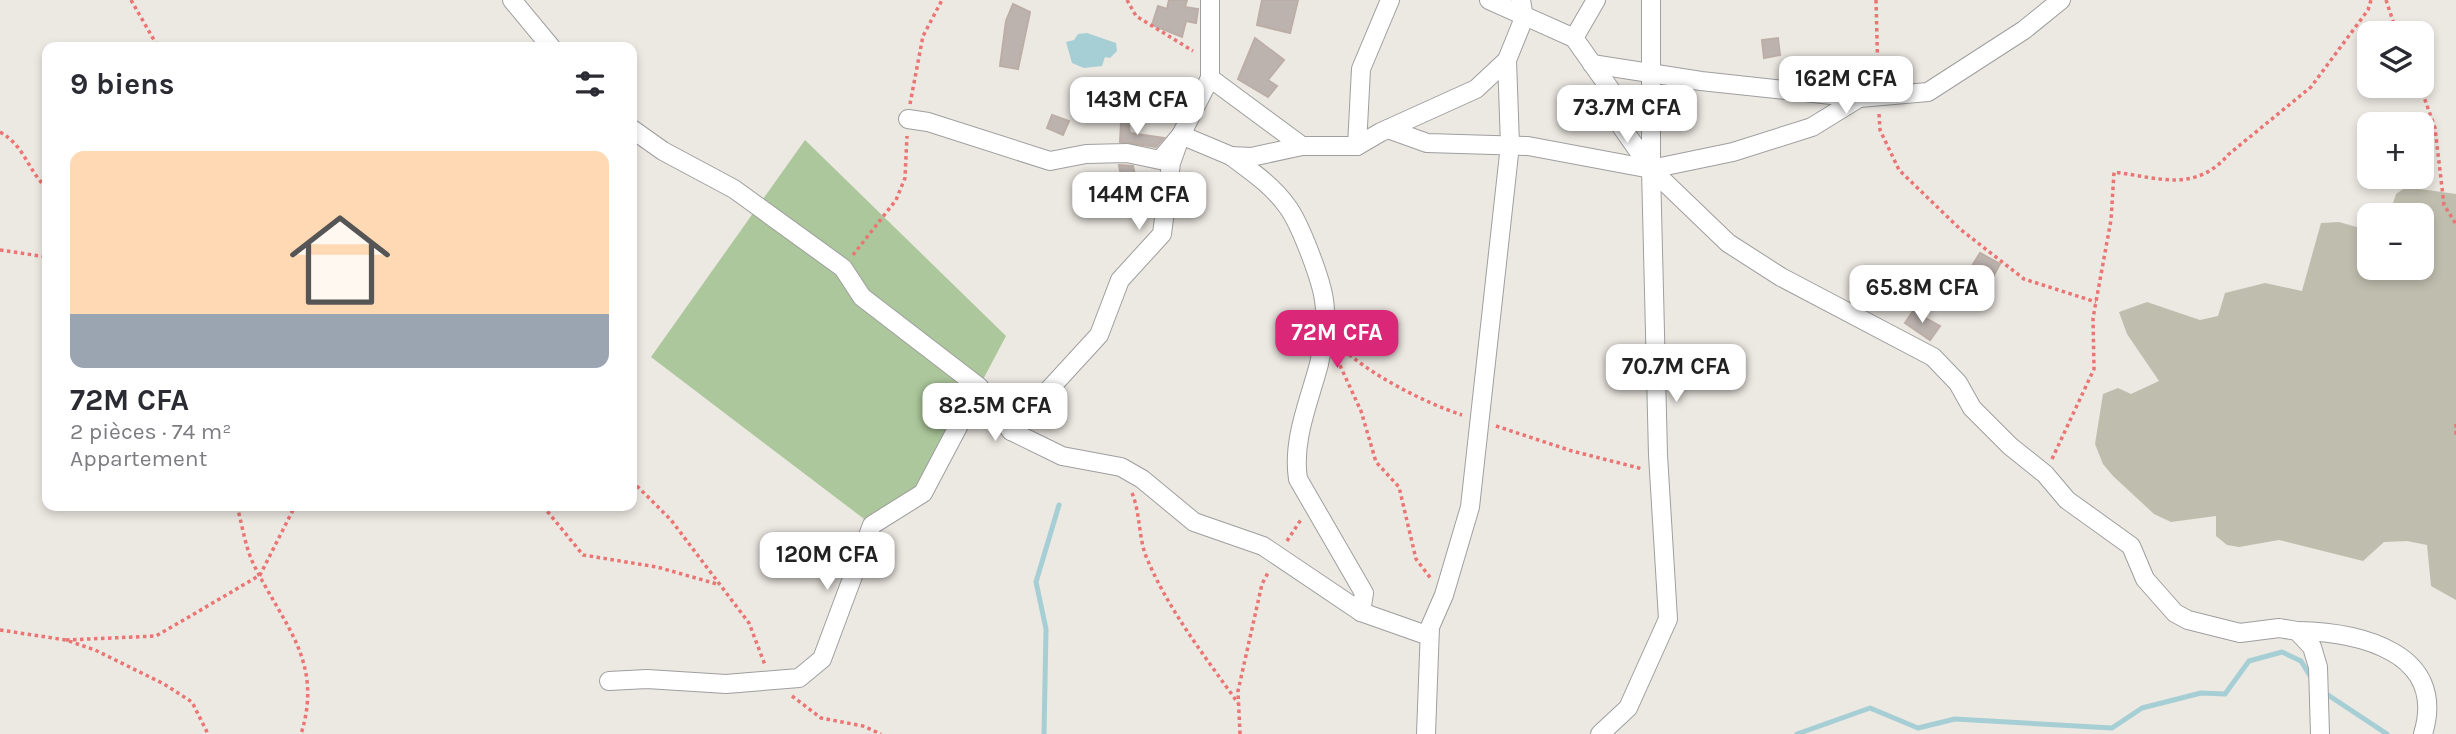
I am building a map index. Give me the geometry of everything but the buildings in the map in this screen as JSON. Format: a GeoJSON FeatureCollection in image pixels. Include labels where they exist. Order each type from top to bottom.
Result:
{"type":"FeatureCollection","features":[{"type":"Feature","properties":{"kind":"street"},"geometry":{"type":"LineString","coordinates":[[512,0],[547,42]]}},
{"type":"Feature","properties":{"kind":"street"},"geometry":{"type":"LineString","coordinates":[[1011,431],[1099,335],[1120,280],[1162,234],[1171,163],[1181,135],[1210,78],[1210,0]]}},
{"type":"Feature","properties":{"kind":"street"},"geometry":{"type":"LineString","coordinates":[[1357,146],[1361,69],[1390,0]]}},
{"type":"Feature","properties":{"kind":"street"},"geometry":{"type":"LineString","coordinates":[[1489,0],[1524,18],[1574,38],[1610,89],[1616,119],[1651,169],[1728,243],[1781,277],[1933,356],[1958,383],[1972,408],[2010,446],[2045,474],[2067,500],[2131,546],[2145,579],[2175,613],[2188,620],[2240,633],[2279,628],[2337,632],[2386,648],[2417,670],[2430,710],[2423,734]]}},
{"type":"Feature","properties":{"kind":"street"},"geometry":{"type":"LineString","coordinates":[[1426,734],[1429,636],[1470,507],[1510,145],[1507,61],[1524,18],[1521,0]]}},
{"type":"Feature","properties":{"kind":"street"},"geometry":{"type":"LineString","coordinates":[[1574,38],[1596,0]]}},
{"type":"Feature","properties":{"kind":"street"},"geometry":{"type":"LineString","coordinates":[[1600,734],[1628,708],[1668,619],[1658,456],[1651,169],[1651,0]]}},
{"type":"Feature","properties":{"kind":"street"},"geometry":{"type":"LineString","coordinates":[[1592,64],[1701,81],[1859,98],[1928,92],[2024,30],[2061,0]]}},
{"type":"Feature","properties":{"kind":"street"},"geometry":{"type":"LineString","coordinates":[[1231,156],[1251,157],[1302,146],[1357,146],[1476,89],[1507,61]]}},
{"type":"Feature","properties":{"kind":"street"},"geometry":{"type":"LineString","coordinates":[[1210,78],[1302,146]]}},
{"type":"Feature","properties":{"kind":"street"},"geometry":{"type":"LineString","coordinates":[[1388,129],[1427,143],[1510,145],[1651,169],[1733,152],[1812,127],[1859,98]]}},
{"type":"Feature","properties":{"kind":"street"},"geometry":{"type":"LineString","coordinates":[[908,119],[928,122],[1050,161],[1086,154],[1127,153],[1160,160],[1181,135]]}},
{"type":"Feature","properties":{"kind":"street"},"geometry":{"type":"LineString","coordinates":[[637,133],[663,151],[734,189],[843,268],[862,297],[979,387],[1011,431],[1062,456],[1121,467],[1142,480],[1194,522],[1263,546],[1361,612],[1429,636]]}},
{"type":"Feature","properties":{"kind":"street"},"geometry":{"type":"LineString","coordinates":[[1181,135],[1231,156],[1269,185],[1289,208],[1314,265],[1325,302],[1323,329],[1320,361],[1301,423],[1296,468],[1298,479],[1364,593],[1361,612]]}},
{"type":"Feature","properties":{"kind":"street"},"geometry":{"type":"LineString","coordinates":[[610,681],[647,679],[726,684],[799,678],[822,659],[872,525],[923,493],[979,387]]}},
{"type":"Feature","properties":{"kind":"street"},"geometry":{"type":"LineString","coordinates":[[2297,631],[2312,647],[2318,667],[2320,734]]}},
{"type":"Feature","properties":{"kind":"path"},"geometry":{"type":"LineString","coordinates":[[131,0],[156,42]]}},
{"type":"Feature","properties":{"kind":"path"},"geometry":{"type":"LineString","coordinates":[[843,268],[896,200],[905,178],[908,119],[923,36],[942,0]]}},
{"type":"Feature","properties":{"kind":"path"},"geometry":{"type":"LineString","coordinates":[[1127,0],[1136,16],[1194,52],[1210,78]]}},
{"type":"Feature","properties":{"kind":"path"},"geometry":{"type":"LineString","coordinates":[[1876,0],[1880,130],[1899,170],[1960,229],[2024,279],[2096,302]]}},
{"type":"Feature","properties":{"kind":"path"},"geometry":{"type":"LineString","coordinates":[[2045,474],[2094,369],[2096,302],[2112,220],[2114,172],[2186,182],[2218,167],[2229,153],[2311,87],[2368,10],[2371,0]]}},
{"type":"Feature","properties":{"kind":"path"},"geometry":{"type":"LineString","coordinates":[[2386,0],[2393,21]]}},
{"type":"Feature","properties":{"kind":"path"},"geometry":{"type":"LineString","coordinates":[[2424,98],[2435,128],[2444,205],[2456,224]]}},
{"type":"Feature","properties":{"kind":"path"},"geometry":{"type":"LineString","coordinates":[[0,132],[20,146],[42,184]]}},
{"type":"Feature","properties":{"kind":"path"},"geometry":{"type":"LineString","coordinates":[[0,250],[42,256]]}},
{"type":"Feature","properties":{"kind":"path"},"geometry":{"type":"LineString","coordinates":[[1323,329],[1361,411],[1376,462],[1399,488],[1416,559],[1444,595]]}},
{"type":"Feature","properties":{"kind":"path"},"geometry":{"type":"LineString","coordinates":[[2456,424],[2456,436]]}},
{"type":"Feature","properties":{"kind":"path"},"geometry":{"type":"LineString","coordinates":[[1121,467],[1139,510],[1146,559],[1181,622],[1238,703]]}},
{"type":"Feature","properties":{"kind":"path"},"geometry":{"type":"LineString","coordinates":[[637,486],[671,520],[749,624],[771,680],[821,718],[863,726],[881,734]]}},
{"type":"Feature","properties":{"kind":"path"},"geometry":{"type":"LineString","coordinates":[[1240,734],[1238,691],[1262,584],[1301,520],[1308,496]]}},
{"type":"Feature","properties":{"kind":"path"},"geometry":{"type":"LineString","coordinates":[[238,511],[253,562],[304,657],[309,707],[301,734]]}},
{"type":"Feature","properties":{"kind":"path"},"geometry":{"type":"LineString","coordinates":[[66,640],[156,636],[260,575],[292,511]]}},
{"type":"Feature","properties":{"kind":"path"},"geometry":{"type":"LineString","coordinates":[[547,511],[583,555],[657,567],[718,585]]}},
{"type":"Feature","properties":{"kind":"path"},"geometry":{"type":"LineString","coordinates":[[0,630],[66,640],[95,650],[164,684],[192,702],[208,734]]}},
{"type":"Feature","properties":{"kind":"shaded area"},"geometry":{"type":"Polygon","coordinates":[[[2403,189],[2420,189],[2456,194],[2456,600],[2431,586],[2427,545],[2407,541],[2384,542],[2363,561],[2279,540],[2239,547],[2227,545],[2216,536],[2216,516],[2171,522],[2154,514],[2113,476],[2103,464],[2095,444],[2103,394],[2118,388],[2131,394],[2159,381],[2127,334],[2119,312],[2147,302],[2200,320],[2218,316],[2225,293],[2265,283],[2302,291],[2321,223],[2339,222],[2357,227],[2357,280],[2434,280],[2434,203],[2393,203],[2396,194],[2403,189]]]}},
{"type":"Feature","properties":{"kind":"green space"},"geometry":{"type":"Polygon","coordinates":[[[805,140],[1006,336],[923,493],[872,525],[651,357],[805,140]]]}},
{"type":"Feature","properties":{"kind":"water"},"geometry":{"type":"Polygon","coordinates":[[[1087,33],[1116,43],[1117,51],[1110,58],[1105,57],[1102,66],[1084,68],[1072,63],[1066,42],[1074,40],[1078,34],[1087,33]]]}},
{"type":"Feature","properties":{"kind":"waterway"},"geometry":{"type":"LineString","coordinates":[[1044,734],[1046,629],[1036,582],[1059,505]]}},
{"type":"Feature","properties":{"kind":"waterway"},"geometry":{"type":"LineString","coordinates":[[1797,734],[1870,708],[1918,728],[1955,719],[2112,728],[2142,708],[2201,693],[2225,694],[2249,661],[2282,652],[2301,661],[2312,679]]}},
{"type":"Feature","properties":{"kind":"waterway"},"geometry":{"type":"LineString","coordinates":[[2322,691],[2387,734]]}}]}
